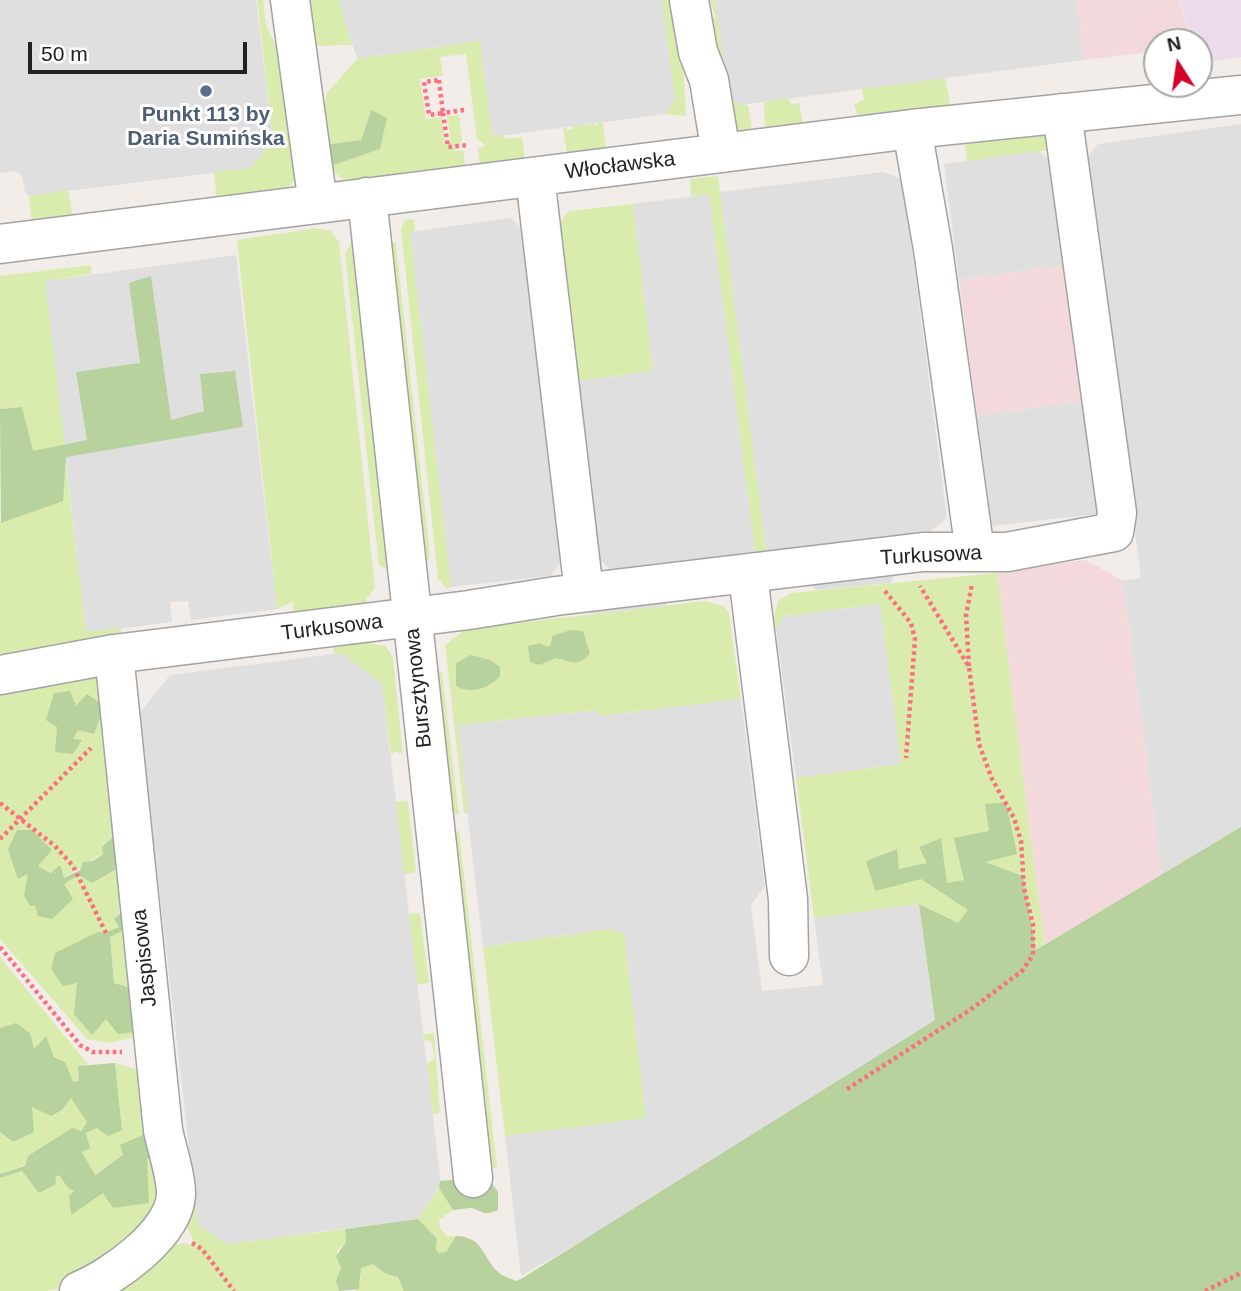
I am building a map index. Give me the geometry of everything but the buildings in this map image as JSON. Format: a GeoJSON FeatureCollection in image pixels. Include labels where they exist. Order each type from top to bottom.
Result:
{"type":"FeatureCollection","features":[{"type":"Feature","properties":{"kind":"street"},"geometry":{"type":"LineString","coordinates":[[290,0],[318,204]]}},
{"type":"Feature","properties":{"kind":"street"},"geometry":{"type":"LineString","coordinates":[[689,0],[698,52],[709,80],[710,155]]}},
{"type":"Feature","properties":{"kind":"street","name":"Włocławska"},"geometry":{"type":"LineString","coordinates":[[0,244],[912,129],[1241,95]]}},
{"type":"Feature","properties":{"kind":"street","name":"Turkusowa"},"geometry":{"type":"LineString","coordinates":[[0,675],[114,654],[412,618],[584,592],[748,575],[923,552],[975,564],[1020,550],[1114,532],[1117,513],[1062,113]]}},
{"type":"Feature","properties":{"kind":"street"},"geometry":{"type":"LineString","coordinates":[[912,129],[933,249],[975,564]]}},
{"type":"Feature","properties":{"kind":"street"},"geometry":{"type":"LineString","coordinates":[[535,177],[584,592]]}},
{"type":"Feature","properties":{"kind":"street","name":"Bursztynowa"},"geometry":{"type":"LineString","coordinates":[[367,197],[473,1178]]}},
{"type":"Feature","properties":{"kind":"street"},"geometry":{"type":"LineString","coordinates":[[748,575],[788,899],[789,956]]}},
{"type":"Feature","properties":{"kind":"street","name":"Jaspisowa"},"geometry":{"type":"LineString","coordinates":[[79,1291],[109,1275],[141,1250],[167,1220],[176,1195],[163,1130],[114,654]]}},
{"type":"Feature","properties":{"kind":"path"},"geometry":{"type":"LineString","coordinates":[[464,110],[443,113],[429,115],[424,82],[439,80],[443,113],[448,147],[469,145]]}},
{"type":"Feature","properties":{"kind":"path"},"geometry":{"type":"LineString","coordinates":[[847,1089],[970,1010],[1022,971],[1033,955],[1033,925],[1024,888],[1021,841],[1014,818],[992,779],[979,744],[969,667],[966,615],[975,564]]}},
{"type":"Feature","properties":{"kind":"path"},"geometry":{"type":"LineString","coordinates":[[919,585],[969,667]]}},
{"type":"Feature","properties":{"kind":"path"},"geometry":{"type":"LineString","coordinates":[[880,587],[898,604],[911,623],[915,639],[906,758]]}},
{"type":"Feature","properties":{"kind":"path"},"geometry":{"type":"LineString","coordinates":[[0,839],[92,747],[108,722],[118,697]]}},
{"type":"Feature","properties":{"kind":"path"},"geometry":{"type":"LineString","coordinates":[[0,803],[55,846],[73,866],[83,892],[114,946],[148,978]]}},
{"type":"Feature","properties":{"kind":"path"},"geometry":{"type":"LineString","coordinates":[[0,947],[74,1039],[88,1050],[101,1053],[155,1050]]}},
{"type":"Feature","properties":{"kind":"path"},"geometry":{"type":"LineString","coordinates":[[188,1241],[202,1249],[234,1291]]}},
{"type":"Feature","properties":{"kind":"path"},"geometry":{"type":"LineString","coordinates":[[1205,1291],[1241,1273]]}},
{"type":"Feature","properties":{"kind":"shaded area"},"geometry":{"type":"Polygon","coordinates":[[[0,0],[256,0],[273,140],[251,168],[29,196],[25,192],[22,175],[13,171],[0,173],[0,0]]]}},
{"type":"Feature","properties":{"kind":"shaded area"},"geometry":{"type":"Polygon","coordinates":[[[338,0],[662,0],[675,100],[665,114],[492,137],[480,41],[357,59],[338,0]]]}},
{"type":"Feature","properties":{"kind":"shaded area"},"geometry":{"type":"Polygon","coordinates":[[[715,0],[1077,0],[1084,60],[740,105],[728,96],[715,0]]]}},
{"type":"Feature","properties":{"kind":"shaded area"},"geometry":{"type":"Polygon","coordinates":[[[1077,0],[1179,0],[1187,28],[1143,28],[1143,53],[1084,60],[1077,0]]]}},
{"type":"Feature","properties":{"kind":"shaded area"},"geometry":{"type":"Polygon","coordinates":[[[1180,0],[1241,0],[1241,57],[1213,61],[1213,28],[1187,28],[1180,0]]]}},
{"type":"Feature","properties":{"kind":"shaded area"},"geometry":{"type":"Polygon","coordinates":[[[1241,124],[1241,828],[1162,877],[1123,581],[1141,578],[1087,158],[1098,144],[1241,124]]]}},
{"type":"Feature","properties":{"kind":"shaded area"},"geometry":{"type":"Polygon","coordinates":[[[1038,151],[1051,161],[1065,265],[959,280],[944,164],[1038,151]]]}},
{"type":"Feature","properties":{"kind":"shaded area"},"geometry":{"type":"Polygon","coordinates":[[[883,172],[903,180],[947,518],[931,531],[766,551],[720,192],[883,172]]]}},
{"type":"Feature","properties":{"kind":"shaded area"},"geometry":{"type":"Polygon","coordinates":[[[709,194],[755,552],[610,569],[597,558],[576,381],[653,371],[633,204],[709,194]]]}},
{"type":"Feature","properties":{"kind":"shaded area"},"geometry":{"type":"Polygon","coordinates":[[[510,218],[522,228],[562,561],[550,576],[451,587],[410,232],[510,218]]]}},
{"type":"Feature","properties":{"kind":"shaded area"},"geometry":{"type":"Polygon","coordinates":[[[236,255],[277,609],[191,620],[188,601],[170,602],[172,622],[86,633],[45,281],[236,255]]]}},
{"type":"Feature","properties":{"kind":"shaded area"},"geometry":{"type":"Polygon","coordinates":[[[1065,265],[1083,401],[977,416],[959,280],[1065,265]]]}},
{"type":"Feature","properties":{"kind":"shaded area"},"geometry":{"type":"Polygon","coordinates":[[[1083,401],[1097,514],[992,526],[977,416],[1083,401]]]}},
{"type":"Feature","properties":{"kind":"shaded area"},"geometry":{"type":"Polygon","coordinates":[[[1086,560],[1123,581],[1162,877],[1045,948],[997,573],[1086,560]]]}},
{"type":"Feature","properties":{"kind":"shaded area"},"geometry":{"type":"Polygon","coordinates":[[[897,569],[891,583],[816,590],[805,579],[897,569]]]}},
{"type":"Feature","properties":{"kind":"shaded area"},"geometry":{"type":"Polygon","coordinates":[[[673,595],[665,606],[591,614],[581,606],[673,595]]]}},
{"type":"Feature","properties":{"kind":"shaded area"},"geometry":{"type":"Polygon","coordinates":[[[880,604],[901,764],[796,778],[776,629],[784,616],[880,604]]]}},
{"type":"Feature","properties":{"kind":"shaded area"},"geometry":{"type":"Polygon","coordinates":[[[343,654],[382,684],[441,1184],[418,1219],[227,1244],[198,1225],[139,714],[170,675],[343,654]]]}},
{"type":"Feature","properties":{"kind":"shaded area"},"geometry":{"type":"Polygon","coordinates":[[[741,699],[765,886],[751,905],[762,991],[823,985],[814,918],[919,904],[935,1020],[656,1198],[521,1276],[505,1136],[646,1117],[624,934],[609,929],[483,947],[457,725],[599,710],[600,716],[741,699]]]}},
{"type":"Feature","properties":{"kind":"green space"},"geometry":{"type":"Polygon","coordinates":[[[257,0],[263,0],[266,25],[287,69],[297,177],[285,191],[217,203],[214,172],[251,168],[273,140],[257,0]]]}},
{"type":"Feature","properties":{"kind":"green space"},"geometry":{"type":"Polygon","coordinates":[[[308,0],[339,0],[352,45],[313,46],[308,0]]]}},
{"type":"Feature","properties":{"kind":"green space"},"geometry":{"type":"Polygon","coordinates":[[[662,0],[680,0],[686,116],[665,114],[675,100],[662,0]]]}},
{"type":"Feature","properties":{"kind":"green space"},"geometry":{"type":"Polygon","coordinates":[[[715,0],[728,96],[740,105],[748,105],[752,130],[748,135],[729,125],[712,46],[714,21],[709,19],[715,17],[711,2],[704,1],[715,0]]]}},
{"type":"Feature","properties":{"kind":"green space"},"geometry":{"type":"Polygon","coordinates":[[[480,41],[492,136],[503,135],[504,139],[522,137],[525,159],[480,165],[478,148],[486,146],[477,139],[466,54],[440,57],[443,76],[420,79],[426,119],[441,117],[445,143],[451,141],[447,116],[459,115],[462,141],[454,151],[463,150],[465,166],[461,173],[351,186],[328,167],[380,149],[370,111],[361,140],[323,145],[326,94],[357,59],[480,41]]]}},
{"type":"Feature","properties":{"kind":"green space"},"geometry":{"type":"Polygon","coordinates":[[[945,78],[951,109],[860,121],[854,105],[864,99],[862,89],[945,78]]]}},
{"type":"Feature","properties":{"kind":"green space"},"geometry":{"type":"Polygon","coordinates":[[[789,98],[791,104],[799,103],[803,123],[800,129],[771,133],[765,125],[764,102],[789,98]]]}},
{"type":"Feature","properties":{"kind":"green space"},"geometry":{"type":"Polygon","coordinates":[[[371,110],[387,118],[380,149],[328,167],[323,145],[361,140],[371,110]]]}},
{"type":"Feature","properties":{"kind":"green space"},"geometry":{"type":"Polygon","coordinates":[[[598,123],[603,123],[606,149],[567,154],[563,128],[573,130],[572,126],[594,124],[595,127],[598,123]]]}},
{"type":"Feature","properties":{"kind":"green space"},"geometry":{"type":"Polygon","coordinates":[[[1050,135],[1057,149],[967,161],[965,144],[1050,135]]]}},
{"type":"Feature","properties":{"kind":"green space"},"geometry":{"type":"Polygon","coordinates":[[[718,176],[766,551],[755,552],[709,194],[691,196],[690,179],[718,176]]]}},
{"type":"Feature","properties":{"kind":"green space"},"geometry":{"type":"Polygon","coordinates":[[[68,190],[73,217],[32,227],[29,196],[68,190]]]}},
{"type":"Feature","properties":{"kind":"green space"},"geometry":{"type":"Polygon","coordinates":[[[633,204],[653,371],[576,381],[558,226],[569,211],[633,204]]]}},
{"type":"Feature","properties":{"kind":"green space"},"geometry":{"type":"Polygon","coordinates":[[[414,219],[415,231],[410,232],[451,587],[447,589],[438,579],[401,229],[405,220],[414,219]]]}},
{"type":"Feature","properties":{"kind":"green space"},"geometry":{"type":"Polygon","coordinates":[[[316,228],[331,231],[339,242],[375,588],[366,599],[367,608],[294,618],[293,602],[277,609],[237,240],[316,228]]]}},
{"type":"Feature","properties":{"kind":"green space"},"geometry":{"type":"Polygon","coordinates":[[[386,236],[396,244],[430,556],[426,565],[421,566],[386,236]]]}},
{"type":"Feature","properties":{"kind":"green space"},"geometry":{"type":"Polygon","coordinates":[[[353,239],[390,571],[379,565],[345,254],[353,239]]]}},
{"type":"Feature","properties":{"kind":"green space"},"geometry":{"type":"Polygon","coordinates":[[[91,265],[91,274],[45,281],[65,445],[33,452],[22,407],[0,409],[0,276],[91,265]]]}},
{"type":"Feature","properties":{"kind":"green space"},"geometry":{"type":"Polygon","coordinates":[[[151,276],[171,420],[204,411],[200,374],[235,371],[243,427],[66,457],[63,501],[1,523],[0,409],[22,407],[33,451],[87,440],[76,372],[140,363],[129,283],[151,276]]]}},
{"type":"Feature","properties":{"kind":"green space"},"geometry":{"type":"Polygon","coordinates":[[[65,457],[86,632],[121,628],[119,644],[0,665],[0,520],[1,523],[65,457]]]}},
{"type":"Feature","properties":{"kind":"green space"},"geometry":{"type":"Polygon","coordinates":[[[997,573],[1045,948],[1036,950],[1023,876],[984,862],[989,831],[965,880],[947,883],[941,839],[928,863],[899,869],[896,849],[866,861],[921,878],[969,910],[959,924],[919,904],[814,918],[796,778],[901,764],[880,604],[785,616],[776,629],[774,617],[778,601],[791,593],[997,573]]]}},
{"type":"Feature","properties":{"kind":"green space"},"geometry":{"type":"Polygon","coordinates":[[[705,601],[723,606],[729,613],[741,699],[599,716],[598,710],[458,725],[468,813],[464,813],[445,645],[466,629],[705,601]]]}},
{"type":"Feature","properties":{"kind":"green space"},"geometry":{"type":"Polygon","coordinates":[[[571,630],[583,631],[590,654],[585,658],[574,662],[556,658],[539,665],[530,662],[528,646],[540,643],[547,647],[551,645],[552,636],[571,630]]]}},
{"type":"Feature","properties":{"kind":"green space"},"geometry":{"type":"Polygon","coordinates":[[[371,634],[372,644],[386,646],[393,658],[403,754],[396,751],[391,755],[382,684],[343,654],[334,654],[333,645],[371,634]]]}},
{"type":"Feature","properties":{"kind":"green space"},"geometry":{"type":"Polygon","coordinates":[[[471,655],[490,660],[500,667],[500,676],[480,689],[468,690],[456,686],[456,663],[471,655]]]}},
{"type":"Feature","properties":{"kind":"green space"},"geometry":{"type":"Polygon","coordinates":[[[430,665],[442,673],[459,815],[449,811],[430,665]]]}},
{"type":"Feature","properties":{"kind":"green space"},"geometry":{"type":"Polygon","coordinates":[[[98,674],[125,826],[102,847],[103,853],[64,878],[38,866],[19,879],[28,874],[64,884],[79,875],[120,866],[119,927],[105,933],[77,982],[91,1035],[106,1019],[143,1035],[109,1043],[87,1039],[0,939],[0,685],[98,674]]]}},
{"type":"Feature","properties":{"kind":"green space"},"geometry":{"type":"Polygon","coordinates":[[[70,691],[76,706],[87,694],[105,706],[94,734],[78,730],[73,739],[82,740],[73,754],[55,752],[57,727],[46,720],[54,693],[70,691]]]}},
{"type":"Feature","properties":{"kind":"green space"},"geometry":{"type":"Polygon","coordinates":[[[408,801],[416,872],[404,874],[396,802],[408,801]]]}},
{"type":"Feature","properties":{"kind":"green space"},"geometry":{"type":"Polygon","coordinates":[[[1006,802],[1017,854],[985,862],[1023,876],[1036,950],[1241,827],[1241,1291],[404,1291],[398,1277],[386,1274],[373,1264],[361,1268],[359,1289],[339,1291],[336,1281],[341,1268],[336,1256],[346,1242],[345,1229],[418,1219],[437,1239],[436,1250],[439,1253],[446,1252],[456,1236],[465,1237],[480,1247],[499,1273],[516,1281],[521,1279],[935,1020],[919,904],[958,923],[968,910],[921,879],[875,891],[866,861],[897,849],[899,869],[927,863],[919,847],[941,838],[947,883],[964,880],[954,838],[989,831],[985,804],[1006,802]]]}},
{"type":"Feature","properties":{"kind":"green space"},"geometry":{"type":"Polygon","coordinates":[[[125,826],[133,925],[110,937],[114,983],[141,991],[136,1032],[118,1034],[106,1019],[92,1035],[74,1014],[77,983],[63,986],[51,969],[55,953],[98,932],[105,933],[119,927],[114,919],[121,913],[120,867],[92,883],[79,875],[64,884],[73,899],[52,919],[38,916],[35,906],[30,906],[24,895],[28,874],[18,879],[8,850],[17,830],[32,830],[52,850],[38,866],[51,873],[60,865],[64,878],[80,870],[83,862],[93,861],[103,854],[102,847],[125,826]]]}},
{"type":"Feature","properties":{"kind":"green space"},"geometry":{"type":"Polygon","coordinates":[[[459,830],[497,1168],[493,1168],[476,1076],[454,835],[459,830]]]}},
{"type":"Feature","properties":{"kind":"green space"},"geometry":{"type":"Polygon","coordinates":[[[420,913],[429,983],[417,985],[409,914],[420,913]]]}},
{"type":"Feature","properties":{"kind":"green space"},"geometry":{"type":"Polygon","coordinates":[[[133,925],[141,991],[114,983],[110,936],[133,925]]]}},
{"type":"Feature","properties":{"kind":"green space"},"geometry":{"type":"Polygon","coordinates":[[[609,929],[624,934],[646,1118],[505,1136],[483,947],[609,929]]]}},
{"type":"Feature","properties":{"kind":"green space"},"geometry":{"type":"Polygon","coordinates":[[[0,957],[88,1064],[78,1066],[79,1082],[72,1082],[65,1062],[54,1057],[45,1037],[34,1049],[17,1023],[0,1028],[0,957]]]}},
{"type":"Feature","properties":{"kind":"green space"},"geometry":{"type":"Polygon","coordinates":[[[16,1023],[30,1033],[34,1049],[46,1036],[54,1057],[65,1062],[73,1082],[79,1081],[78,1066],[115,1063],[122,1130],[108,1136],[97,1128],[86,1133],[90,1148],[82,1152],[95,1175],[123,1155],[120,1145],[153,1130],[157,1156],[147,1159],[149,1203],[113,1208],[103,1193],[71,1215],[69,1196],[74,1191],[68,1188],[59,1175],[55,1177],[56,1184],[39,1193],[22,1171],[0,1178],[0,1174],[25,1166],[28,1156],[72,1128],[81,1131],[87,1122],[71,1098],[62,1110],[51,1116],[32,1107],[34,1132],[13,1142],[0,1132],[0,1028],[16,1023]]]}},
{"type":"Feature","properties":{"kind":"green space"},"geometry":{"type":"Polygon","coordinates":[[[434,1033],[440,1113],[433,1115],[427,1064],[435,1058],[431,1041],[424,1040],[423,1035],[434,1033]]]}},
{"type":"Feature","properties":{"kind":"green space"},"geometry":{"type":"Polygon","coordinates":[[[115,1063],[149,1073],[153,1130],[120,1145],[123,1155],[94,1175],[82,1151],[85,1133],[97,1128],[122,1130],[115,1063]]]}},
{"type":"Feature","properties":{"kind":"green space"},"geometry":{"type":"Polygon","coordinates":[[[71,1097],[87,1122],[80,1131],[48,1154],[0,1174],[0,1132],[13,1142],[34,1132],[31,1107],[62,1110],[71,1097]]]}},
{"type":"Feature","properties":{"kind":"green space"},"geometry":{"type":"Polygon","coordinates":[[[157,1156],[163,1198],[144,1232],[62,1288],[47,1291],[0,1291],[0,1178],[22,1171],[59,1175],[68,1188],[75,1191],[69,1196],[72,1214],[147,1158],[157,1156]]]}},
{"type":"Feature","properties":{"kind":"green space"},"geometry":{"type":"Polygon","coordinates":[[[191,1161],[198,1225],[227,1244],[345,1229],[346,1242],[337,1251],[341,1274],[337,1287],[339,1291],[98,1291],[172,1239],[178,1245],[191,1245],[193,1240],[183,1218],[184,1162],[191,1161]]]}},
{"type":"Feature","properties":{"kind":"green space"},"geometry":{"type":"Polygon","coordinates":[[[483,1177],[489,1179],[498,1192],[498,1210],[493,1212],[485,1213],[471,1208],[453,1210],[439,1188],[440,1181],[483,1177]]]}},
{"type":"Feature","properties":{"kind":"green space"},"geometry":{"type":"Polygon","coordinates":[[[439,1188],[453,1210],[439,1220],[440,1228],[447,1236],[456,1236],[446,1252],[440,1253],[436,1251],[437,1239],[418,1219],[439,1188]]]}},
{"type":"Feature","properties":{"kind":"green space"},"geometry":{"type":"Polygon","coordinates":[[[365,1264],[373,1264],[386,1274],[398,1277],[404,1291],[356,1291],[361,1278],[361,1268],[365,1264]]]}},
{"type":"Feature","properties":{"kind":"place","name":"Punkt 113 by Daria Sumińska"},"geometry":{"type":"Point","coordinates":[206,91]}}]}
